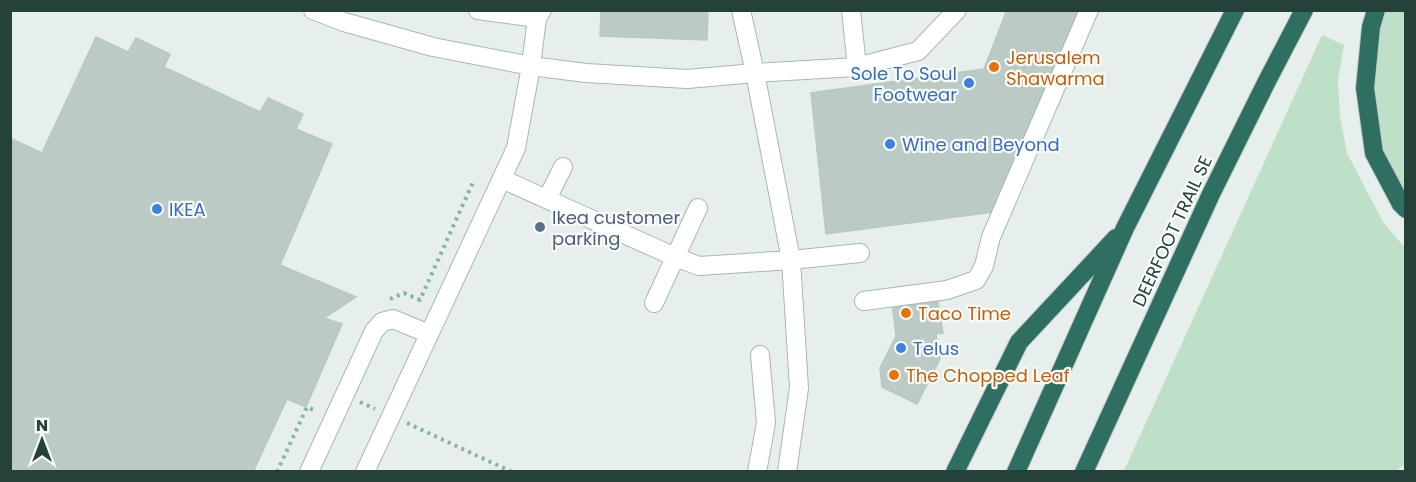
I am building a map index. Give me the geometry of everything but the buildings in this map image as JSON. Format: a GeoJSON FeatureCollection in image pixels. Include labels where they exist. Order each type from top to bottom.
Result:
{"type":"FeatureCollection","features":[{"type":"Feature","properties":{"kind":"highway"},"geometry":{"type":"LineString","coordinates":[[1016,471],[1125,228],[1235,10]]}},
{"type":"Feature","properties":{"kind":"highway","name":"DEERFOOT TRAIL SE"},"geometry":{"type":"LineString","coordinates":[[1084,471],[1211,194],[1304,10]]}},
{"type":"Feature","properties":{"kind":"highway"},"geometry":{"type":"LineString","coordinates":[[1376,10],[1371,27],[1365,87],[1374,153],[1401,204],[1406,209]]}},
{"type":"Feature","properties":{"kind":"highway"},"geometry":{"type":"LineString","coordinates":[[954,471],[1019,342],[1125,228]]}},
{"type":"Feature","properties":{"kind":"lane"},"geometry":{"type":"LineString","coordinates":[[313,10],[344,22],[433,47],[531,66],[586,73],[687,79],[857,67],[918,51],[957,10]]}},
{"type":"Feature","properties":{"kind":"lane"},"geometry":{"type":"LineString","coordinates":[[365,471],[516,148],[539,14],[478,10]]}},
{"type":"Feature","properties":{"kind":"lane"},"geometry":{"type":"LineString","coordinates":[[741,10],[791,260],[799,388],[787,471]]}},
{"type":"Feature","properties":{"kind":"lane"},"geometry":{"type":"LineString","coordinates":[[851,10],[857,67]]}},
{"type":"Feature","properties":{"kind":"lane"},"geometry":{"type":"LineString","coordinates":[[864,301],[947,290],[976,280],[984,267],[991,237],[1089,10]]}},
{"type":"Feature","properties":{"kind":"lane"},"geometry":{"type":"LineString","coordinates":[[547,199],[562,166]]}},
{"type":"Feature","properties":{"kind":"lane"},"geometry":{"type":"LineString","coordinates":[[502,179],[699,266],[860,253]]}},
{"type":"Feature","properties":{"kind":"lane"},"geometry":{"type":"LineString","coordinates":[[654,303],[698,208]]}},
{"type":"Feature","properties":{"kind":"lane"},"geometry":{"type":"LineString","coordinates":[[309,471],[374,331],[382,322],[393,319],[429,334]]}},
{"type":"Feature","properties":{"kind":"lane"},"geometry":{"type":"LineString","coordinates":[[757,471],[766,423],[760,355]]}},
{"type":"Feature","properties":{"kind":"path"},"geometry":{"type":"LineString","coordinates":[[383,303],[404,293],[420,300],[474,180]]}},
{"type":"Feature","properties":{"kind":"path"},"geometry":{"type":"LineString","coordinates":[[344,394],[512,471]]}},
{"type":"Feature","properties":{"kind":"green space"},"geometry":{"type":"Polygon","coordinates":[[[1381,11],[1405,11],[1405,193],[1397,182],[1382,147],[1375,112],[1372,81],[1381,11]]]}},
{"type":"Feature","properties":{"kind":"green space"},"geometry":{"type":"Polygon","coordinates":[[[1322,35],[1344,45],[1338,81],[1340,116],[1347,153],[1383,222],[1405,248],[1405,464],[1394,472],[1124,471],[1322,35]]]}},
{"type":"Feature","properties":{"kind":"place","name":"Jerusalem Shawarma"},"geometry":{"type":"Point","coordinates":[994,67]}},
{"type":"Feature","properties":{"kind":"place","name":"Sole To Soul Footwear"},"geometry":{"type":"Point","coordinates":[969,83]}},
{"type":"Feature","properties":{"kind":"place","name":"Wine and Beyond"},"geometry":{"type":"Point","coordinates":[890,144]}},
{"type":"Feature","properties":{"kind":"place","name":"IKEA"},"geometry":{"type":"Point","coordinates":[157,209]}},
{"type":"Feature","properties":{"kind":"place","name":"Ikea customer parking"},"geometry":{"type":"Point","coordinates":[540,227]}},
{"type":"Feature","properties":{"kind":"place","name":"Taco Time"},"geometry":{"type":"Point","coordinates":[906,313]}},
{"type":"Feature","properties":{"kind":"place","name":"Telus"},"geometry":{"type":"Point","coordinates":[901,348]}},
{"type":"Feature","properties":{"kind":"place","name":"The Chopped Leaf"},"geometry":{"type":"Point","coordinates":[894,375]}}]}
